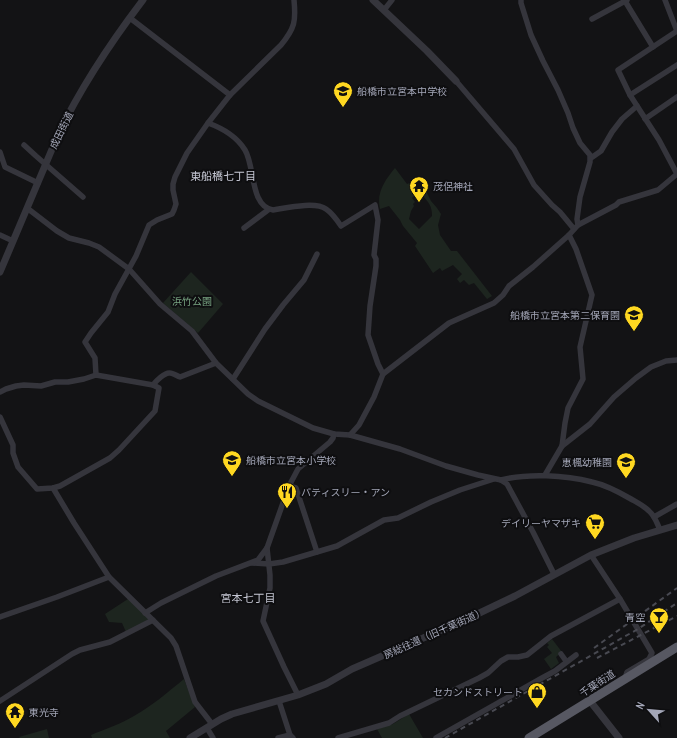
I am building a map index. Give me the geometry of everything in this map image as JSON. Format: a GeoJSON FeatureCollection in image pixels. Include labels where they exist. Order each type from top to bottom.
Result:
{"type":"FeatureCollection","features":[{"type":"Feature","properties":{"kind":"highway","name":"千葉街道"},"geometry":{"type":"LineString","coordinates":[[529,738],[677,647]]}},
{"type":"Feature","properties":{"kind":"street","name":"成田街道"},"geometry":{"type":"LineString","coordinates":[[0,272],[58,134],[82,89],[143,0]]}},
{"type":"Feature","properties":{"kind":"street"},"geometry":{"type":"LineString","coordinates":[[96,375],[95,358],[85,342],[108,312],[115,294],[136,256],[149,225],[172,214],[176,204],[173,184],[187,153],[230,95],[288,37],[295,20],[294,0]]}},
{"type":"Feature","properties":{"kind":"street"},"geometry":{"type":"LineString","coordinates":[[373,0],[428,50],[456,81],[514,149],[534,185],[552,205],[576,227]]}},
{"type":"Feature","properties":{"kind":"street"},"geometry":{"type":"LineString","coordinates":[[384,10],[392,0]]}},
{"type":"Feature","properties":{"kind":"street"},"geometry":{"type":"LineString","coordinates":[[521,0],[531,35],[561,96],[580,143],[590,155],[590,162],[580,197],[576,227]]}},
{"type":"Feature","properties":{"kind":"street"},"geometry":{"type":"LineString","coordinates":[[350,435],[363,418],[374,397],[383,374],[449,323],[494,302],[503,295],[509,286],[533,267],[576,227],[616,206],[619,202],[658,190],[677,174],[659,140],[630,95],[618,70],[677,31],[665,0]]}},
{"type":"Feature","properties":{"kind":"street"},"geometry":{"type":"LineString","coordinates":[[592,19],[626,1],[653,47]]}},
{"type":"Feature","properties":{"kind":"street"},"geometry":{"type":"LineString","coordinates":[[130,18],[230,95]]}},
{"type":"Feature","properties":{"kind":"street"},"geometry":{"type":"LineString","coordinates":[[630,95],[677,65]]}},
{"type":"Feature","properties":{"kind":"street"},"geometry":{"type":"LineString","coordinates":[[645,119],[677,97]]}},
{"type":"Feature","properties":{"kind":"street"},"geometry":{"type":"LineString","coordinates":[[590,158],[601,151],[612,132],[622,119],[637,106]]}},
{"type":"Feature","properties":{"kind":"street"},"geometry":{"type":"LineString","coordinates":[[208,124],[217,126],[229,134],[245,150],[250,162],[254,185],[259,199],[268,210]]}},
{"type":"Feature","properties":{"kind":"street"},"geometry":{"type":"LineString","coordinates":[[24,145],[82,197]]}},
{"type":"Feature","properties":{"kind":"street"},"geometry":{"type":"LineString","coordinates":[[0,152],[5,167],[38,183]]}},
{"type":"Feature","properties":{"kind":"street"},"geometry":{"type":"LineString","coordinates":[[244,228],[268,210],[301,206],[319,206],[326,209],[341,226],[375,205],[378,220],[374,254],[376,266],[370,306],[368,335],[383,374]]}},
{"type":"Feature","properties":{"kind":"street"},"geometry":{"type":"LineString","coordinates":[[28,208],[57,231],[69,238],[99,246],[129,269],[160,304],[192,331],[216,363],[248,394],[258,401],[313,428],[334,434],[350,435],[400,449],[446,466],[498,479],[507,484],[554,574]]}},
{"type":"Feature","properties":{"kind":"street"},"geometry":{"type":"LineString","coordinates":[[0,235],[13,241]]}},
{"type":"Feature","properties":{"kind":"street"},"geometry":{"type":"LineString","coordinates":[[562,446],[568,408],[583,379],[580,347],[592,295],[576,249],[569,235]]}},
{"type":"Feature","properties":{"kind":"street"},"geometry":{"type":"LineString","coordinates":[[233,379],[265,329],[304,280],[317,254]]}},
{"type":"Feature","properties":{"kind":"street"},"geometry":{"type":"LineString","coordinates":[[545,475],[562,446],[590,424],[614,397],[651,367],[666,361],[677,360]]}},
{"type":"Feature","properties":{"kind":"street"},"geometry":{"type":"LineString","coordinates":[[153,385],[166,374],[171,373],[180,377],[216,363]]}},
{"type":"Feature","properties":{"kind":"street"},"geometry":{"type":"LineString","coordinates":[[0,392],[16,386],[41,386],[56,382],[68,382],[84,379],[96,375],[153,385],[158,388],[155,410],[119,450],[110,458],[69,481],[53,488],[37,489],[18,468],[13,453],[13,445],[0,417]]}},
{"type":"Feature","properties":{"kind":"street"},"geometry":{"type":"LineString","coordinates":[[145,613],[161,603],[216,576],[258,560],[267,548],[289,486],[298,469],[330,442],[334,434]]}},
{"type":"Feature","properties":{"kind":"street"},"geometry":{"type":"LineString","coordinates":[[252,563],[269,564],[283,562],[337,546],[384,520],[398,518],[460,490],[514,476],[545,475],[574,478],[608,487],[642,505],[654,517],[660,530]]}},
{"type":"Feature","properties":{"kind":"street"},"geometry":{"type":"LineString","coordinates":[[289,486],[296,488],[317,552]]}},
{"type":"Feature","properties":{"kind":"street"},"geometry":{"type":"LineString","coordinates":[[53,488],[108,577],[172,638],[195,702],[209,726],[213,738]]}},
{"type":"Feature","properties":{"kind":"street"},"geometry":{"type":"LineString","coordinates":[[654,517],[677,504]]}},
{"type":"Feature","properties":{"kind":"street","name":"房総往還（旧千葉街道）"},"geometry":{"type":"LineString","coordinates":[[190,738],[232,714],[298,695],[326,684],[352,669],[515,596],[591,555],[612,546],[677,525]]}},
{"type":"Feature","properties":{"kind":"street"},"geometry":{"type":"LineString","coordinates":[[267,548],[270,588],[263,621],[298,695]]}},
{"type":"Feature","properties":{"kind":"street"},"geometry":{"type":"LineString","coordinates":[[591,555],[620,599],[652,654],[649,659],[627,672],[625,678]]}},
{"type":"Feature","properties":{"kind":"street"},"geometry":{"type":"LineString","coordinates":[[0,617],[108,577]]}},
{"type":"Feature","properties":{"kind":"street"},"geometry":{"type":"LineString","coordinates":[[338,738],[390,723],[400,716],[480,678],[501,661],[508,658],[527,655],[551,636],[620,599]]}},
{"type":"Feature","properties":{"kind":"street"},"geometry":{"type":"LineString","coordinates":[[0,701],[72,654],[80,650],[110,642],[153,620]]}},
{"type":"Feature","properties":{"kind":"street"},"geometry":{"type":"LineString","coordinates":[[561,654],[566,661]]}},
{"type":"Feature","properties":{"kind":"street"},"geometry":{"type":"LineString","coordinates":[[436,738],[542,678],[576,655]]}},
{"type":"Feature","properties":{"kind":"street"},"geometry":{"type":"LineString","coordinates":[[278,738],[292,736],[279,701]]}},
{"type":"Feature","properties":{"kind":"street"},"geometry":{"type":"LineString","coordinates":[[590,701],[619,738]]}},
{"type":"Feature","properties":{"kind":"green space"},"geometry":{"type":"Polygon","coordinates":[[[395,168],[407,184],[412,182],[414,184],[420,179],[431,201],[441,214],[438,225],[440,235],[451,251],[457,251],[492,296],[487,299],[474,283],[469,285],[464,280],[460,283],[457,279],[462,274],[453,265],[442,271],[440,268],[433,273],[415,246],[417,243],[389,206],[380,209],[380,192],[395,168]],[[416,194],[412,198],[415,202],[413,204],[414,206],[409,219],[419,229],[432,216],[431,207],[423,196],[419,198],[416,194]]]}},
{"type":"Feature","properties":{"kind":"green space","name":"浜竹公園"},"geometry":{"type":"Polygon","coordinates":[[[191,272],[223,304],[198,333],[163,303],[191,272]]]}},
{"type":"Feature","properties":{"kind":"green space"},"geometry":{"type":"Polygon","coordinates":[[[128,599],[149,619],[126,632],[122,623],[109,622],[105,614],[128,599]]]}},
{"type":"Feature","properties":{"kind":"green space"},"geometry":{"type":"Polygon","coordinates":[[[552,639],[562,652],[556,657],[559,663],[551,669],[544,659],[552,653],[547,647],[549,645],[547,643],[552,639]]]}},
{"type":"Feature","properties":{"kind":"green space"},"geometry":{"type":"Polygon","coordinates":[[[184,679],[195,707],[166,731],[170,738],[92,738],[91,735],[124,722],[141,712],[160,699],[184,679]]]}},
{"type":"Feature","properties":{"kind":"green space"},"geometry":{"type":"Polygon","coordinates":[[[409,714],[423,738],[382,738],[377,729],[393,724],[409,714]]]}},
{"type":"Feature","properties":{"kind":"green space"},"geometry":{"type":"Polygon","coordinates":[[[47,729],[49,738],[19,737],[47,729]]]}},
{"type":"Feature","properties":{"kind":"railway"},"geometry":{"type":"LineString","coordinates":[[594,648],[677,588]]}},
{"type":"Feature","properties":{"kind":"railway"},"geometry":{"type":"LineString","coordinates":[[445,738],[638,629],[677,603]]}},
{"type":"Feature","properties":{"kind":"railway"},"geometry":{"type":"LineString","coordinates":[[597,658],[677,616]]}},
{"type":"Feature","properties":{"kind":"place","name":"船橋市立宮本中学校"},"geometry":{"type":"Point","coordinates":[343,108]}},
{"type":"Feature","properties":{"kind":"place","name":"茂侶神社"},"geometry":{"type":"Point","coordinates":[419,203]}},
{"type":"Feature","properties":{"kind":"place","name":"船橋市立宮本第二保育園"},"geometry":{"type":"Point","coordinates":[634,332]}},
{"type":"Feature","properties":{"kind":"place","name":"船橋市立宮本小学校"},"geometry":{"type":"Point","coordinates":[232,477]}},
{"type":"Feature","properties":{"kind":"place","name":"恵楓幼稚園"},"geometry":{"type":"Point","coordinates":[626,479]}},
{"type":"Feature","properties":{"kind":"place","name":"パティスリー・アン"},"geometry":{"type":"Point","coordinates":[287,509]}},
{"type":"Feature","properties":{"kind":"place","name":"デイリーヤマザキ"},"geometry":{"type":"Point","coordinates":[595,540]}},
{"type":"Feature","properties":{"kind":"place","name":"青空"},"geometry":{"type":"Point","coordinates":[659,634]}},
{"type":"Feature","properties":{"kind":"place","name":"セカンドストリート"},"geometry":{"type":"Point","coordinates":[537,709]}},
{"type":"Feature","properties":{"kind":"place","name":"東光寺"},"geometry":{"type":"Point","coordinates":[15,729]}},
{"type":"Feature","properties":{"kind":"district","name":"東船橋七丁目"},"geometry":{"type":"Point","coordinates":[223,176]}},
{"type":"Feature","properties":{"kind":"district","name":"宮本七丁目"},"geometry":{"type":"Point","coordinates":[248,598]}}]}
